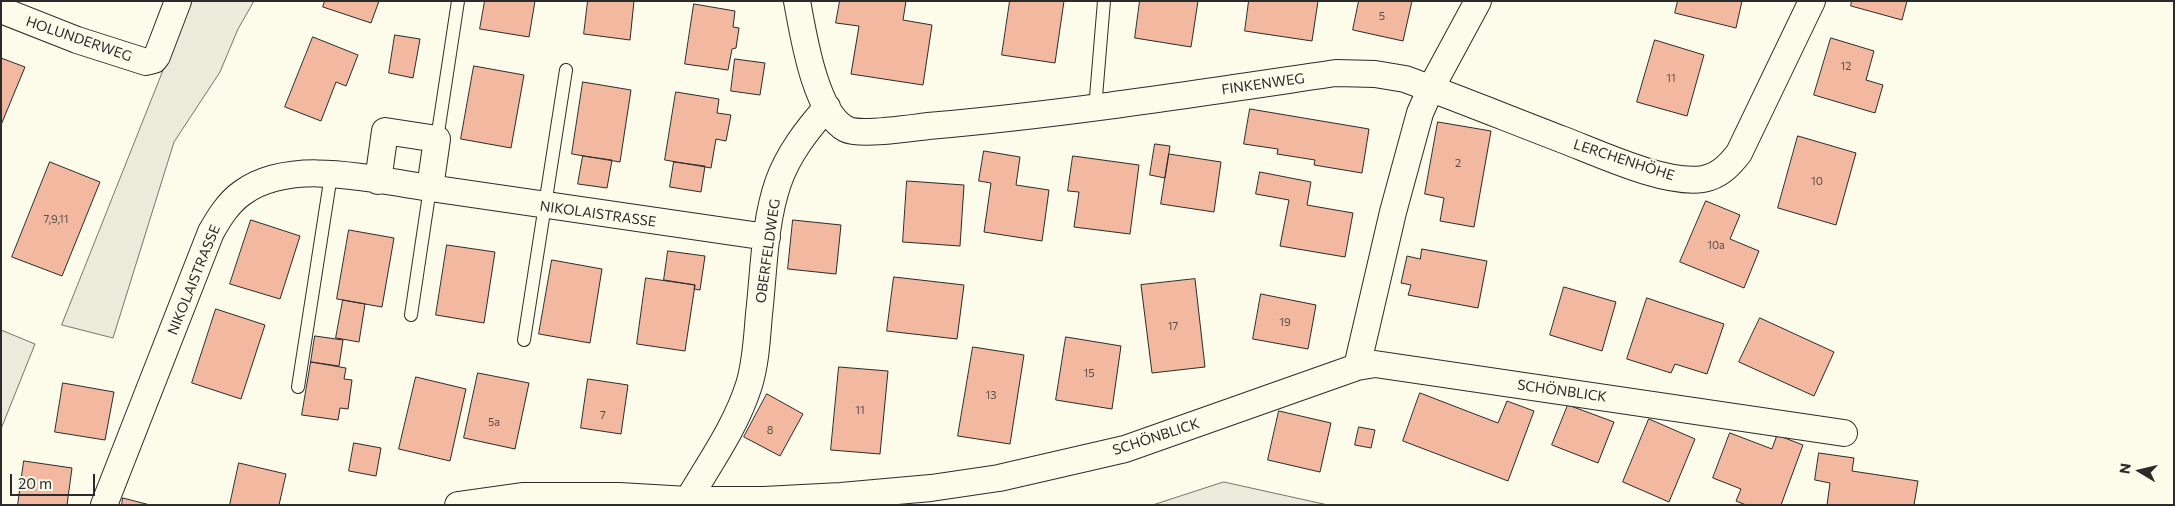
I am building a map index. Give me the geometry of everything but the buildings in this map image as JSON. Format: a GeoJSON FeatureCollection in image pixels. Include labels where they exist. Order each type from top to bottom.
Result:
{"type":"FeatureCollection","features":[{"type":"Feature","properties":{"kind":"street","name":"HOLUNDERWEG"},"geometry":{"type":"LineString","coordinates":[[1,10],[77,40],[146,62],[154,60],[157,56],[178,1]]}},
{"type":"Feature","properties":{"kind":"street"},"geometry":{"type":"LineString","coordinates":[[797,1],[810,64],[818,89],[827,107]]}},
{"type":"Feature","properties":{"kind":"street"},"geometry":{"type":"LineString","coordinates":[[1357,367],[1412,138],[1431,88],[1478,1]]}},
{"type":"Feature","properties":{"kind":"street","name":"LERCHENHÖHE"},"geometry":{"type":"LineString","coordinates":[[1431,88],[1611,158],[1661,175],[1689,180],[1713,177],[1728,167],[1739,153],[1812,1]]}},
{"type":"Feature","properties":{"kind":"street","name":"FINKENWEG"},"geometry":{"type":"LineString","coordinates":[[827,107],[835,120],[846,130],[863,132],[992,121],[1094,109],[1336,73],[1389,75],[1431,88]]}},
{"type":"Feature","properties":{"kind":"street","name":"OBERFELDWEG"},"geometry":{"type":"LineString","coordinates":[[687,502],[738,415],[749,384],[754,358],[767,237],[778,183],[790,156],[810,126],[827,107]]}},
{"type":"Feature","properties":{"kind":"street"},"geometry":{"type":"LineString","coordinates":[[378,181],[385,131],[436,139],[430,188]]}},
{"type":"Feature","properties":{"kind":"street","name":"NIKOLAISTRASSE"},"geometry":{"type":"LineString","coordinates":[[104,505],[211,232],[224,211],[242,193],[269,179],[295,173],[331,175],[767,237]]}},
{"type":"Feature","properties":{"kind":"street","name":"SCHÖNBLICK"},"geometry":{"type":"LineString","coordinates":[[458,505],[530,496],[619,496],[687,502],[764,500],[841,496],[931,488],[999,478],[1124,449],[1357,367],[1376,364],[1844,433]]}},
{"type":"Feature","properties":{"kind":"lane"},"geometry":{"type":"LineString","coordinates":[[436,139],[458,1]]}},
{"type":"Feature","properties":{"kind":"lane"},"geometry":{"type":"LineString","coordinates":[[1094,109],[1104,1]]}},
{"type":"Feature","properties":{"kind":"lane"},"geometry":{"type":"LineString","coordinates":[[524,340],[566,70]]}},
{"type":"Feature","properties":{"kind":"lane"},"geometry":{"type":"LineString","coordinates":[[298,387],[331,175]]}},
{"type":"Feature","properties":{"kind":"lane"},"geometry":{"type":"LineString","coordinates":[[411,315],[430,188]]}},
{"type":"Feature","properties":{"kind":"shaded area"},"geometry":{"type":"Polygon","coordinates":[[[191,1],[254,1],[238,29],[220,72],[174,142],[113,338],[62,325],[191,1]]]}},
{"type":"Feature","properties":{"kind":"shaded area"},"geometry":{"type":"Polygon","coordinates":[[[1,330],[35,344],[1,429],[1,330]]]}},
{"type":"Feature","properties":{"kind":"shaded area"},"geometry":{"type":"Polygon","coordinates":[[[1224,482],[1328,505],[1153,505],[1224,482]]]}}]}
